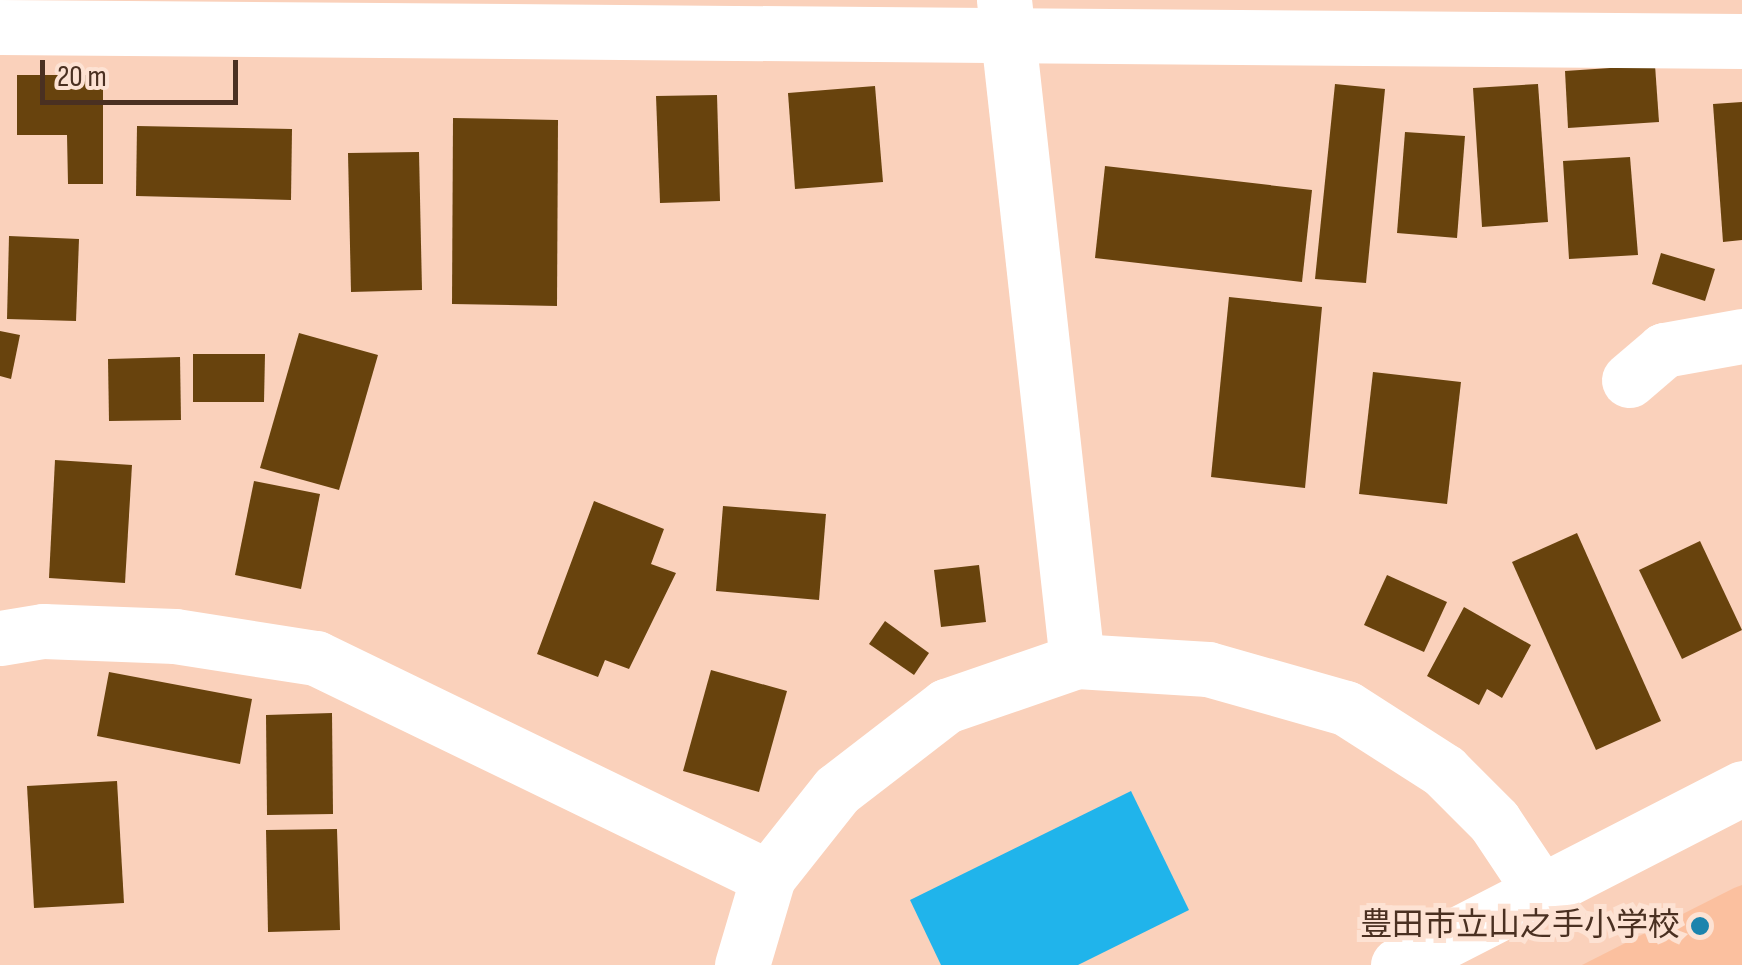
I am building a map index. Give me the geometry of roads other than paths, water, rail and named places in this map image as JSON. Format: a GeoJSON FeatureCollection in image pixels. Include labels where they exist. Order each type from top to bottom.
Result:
{"type":"FeatureCollection","features":[{"type":"Feature","properties":{"kind":"street"},"geometry":{"type":"LineString","coordinates":[[1006,20],[1077,661]]}},
{"type":"Feature","properties":{"kind":"street"},"geometry":{"type":"LineString","coordinates":[[0,26],[1006,20],[1742,41]]}},
{"type":"Feature","properties":{"kind":"street"},"geometry":{"type":"LineString","coordinates":[[1629,380],[1664,350],[1742,336]]}},
{"type":"Feature","properties":{"kind":"street"},"geometry":{"type":"LineString","coordinates":[[0,638],[43,631],[174,636],[316,658],[768,877]]}},
{"type":"Feature","properties":{"kind":"street"},"geometry":{"type":"LineString","coordinates":[[742,965],[768,877],[838,790],[910,728],[994,683],[1077,661],[1208,669],[1346,708],[1444,771],[1494,821],[1538,887]]}},
{"type":"Feature","properties":{"kind":"street"},"geometry":{"type":"LineString","coordinates":[[1398,965],[1538,887],[1742,788]]}},
{"type":"Feature","properties":{"kind":"water"},"geometry":{"type":"Polygon","coordinates":[[[1131,791],[1189,910],[1078,965],[941,965],[910,900],[1131,791]]]}},
{"type":"Feature","properties":{"kind":"place","name":"豊田市立山之手小学校"},"geometry":{"type":"Point","coordinates":[1700,926]}}]}
